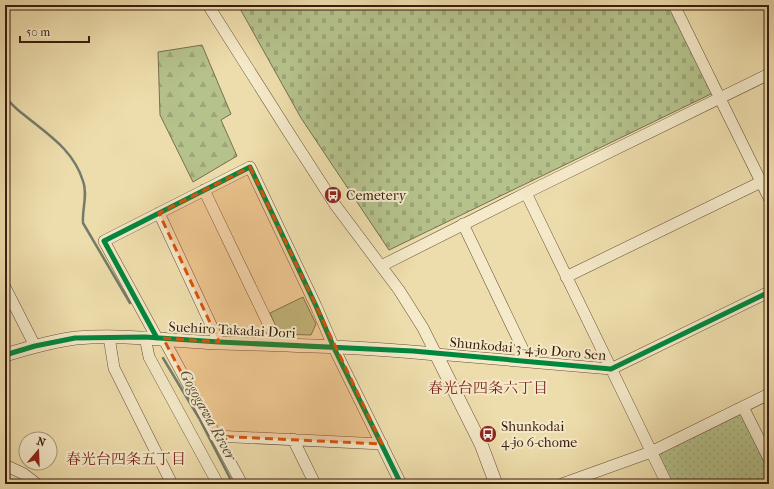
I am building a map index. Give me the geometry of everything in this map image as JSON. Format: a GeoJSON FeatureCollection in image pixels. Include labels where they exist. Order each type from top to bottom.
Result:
{"type":"FeatureCollection","features":[{"type":"Feature","properties":{"kind":"street"},"geometry":{"type":"LineString","coordinates":[[208,5],[336,206],[399,290],[423,328],[481,444],[496,484]]}},
{"type":"Feature","properties":{"kind":"street"},"geometry":{"type":"LineString","coordinates":[[674,5],[769,198]]}},
{"type":"Feature","properties":{"kind":"street"},"geometry":{"type":"LineString","coordinates":[[381,266],[463,224],[769,74]]}},
{"type":"Feature","properties":{"kind":"street"},"geometry":{"type":"LineString","coordinates":[[242,484],[215,436],[155,338],[104,241],[250,166],[316,306],[334,348],[401,484]]}},
{"type":"Feature","properties":{"kind":"street"},"geometry":{"type":"LineString","coordinates":[[566,277],[761,182]]}},
{"type":"Feature","properties":{"kind":"street"},"geometry":{"type":"LineString","coordinates":[[204,190],[278,344]]}},
{"type":"Feature","properties":{"kind":"street"},"geometry":{"type":"LineString","coordinates":[[526,193],[667,484]]}},
{"type":"Feature","properties":{"kind":"street"},"geometry":{"type":"LineString","coordinates":[[159,213],[219,342]]}},
{"type":"Feature","properties":{"kind":"street"},"geometry":{"type":"LineString","coordinates":[[463,224],[529,362]]}},
{"type":"Feature","properties":{"kind":"street"},"geometry":{"type":"LineString","coordinates":[[5,286],[35,346]]}},
{"type":"Feature","properties":{"kind":"street","name":"Shunkodai 3-4-jo Doro Sen"},"geometry":{"type":"LineString","coordinates":[[436,354],[611,368],[769,292]]}},
{"type":"Feature","properties":{"kind":"street"},"geometry":{"type":"LineString","coordinates":[[109,337],[114,368],[172,484]]}},
{"type":"Feature","properties":{"kind":"street","name":"Suehiro Takadai Dori"},"geometry":{"type":"LineString","coordinates":[[5,355],[35,346],[75,338],[109,337],[278,344],[436,354]]}},
{"type":"Feature","properties":{"kind":"street"},"geometry":{"type":"LineString","coordinates":[[155,338],[149,357],[218,484]]}},
{"type":"Feature","properties":{"kind":"street"},"geometry":{"type":"LineString","coordinates":[[562,484],[651,452],[769,394]]}},
{"type":"Feature","properties":{"kind":"street"},"geometry":{"type":"LineString","coordinates":[[743,407],[769,459]]}},
{"type":"Feature","properties":{"kind":"street"},"geometry":{"type":"LineString","coordinates":[[215,436],[382,444]]}},
{"type":"Feature","properties":{"kind":"street"},"geometry":{"type":"LineString","coordinates":[[293,440],[315,484]]}},
{"type":"Feature","properties":{"kind":"street"},"geometry":{"type":"LineString","coordinates":[[5,464],[24,474],[37,484]]}},
{"type":"Feature","properties":{"kind":"highlighted area"},"geometry":{"type":"Polygon","coordinates":[[[250,167],[382,444],[215,436],[163,338],[219,342],[159,213],[250,167]]]}},
{"type":"Feature","properties":{"kind":"green space"},"geometry":{"type":"Polygon","coordinates":[[[238,5],[673,5],[713,93],[389,250],[301,118],[238,5]]]}},
{"type":"Feature","properties":{"kind":"green space"},"geometry":{"type":"Polygon","coordinates":[[[202,45],[231,114],[221,120],[237,156],[193,182],[160,115],[158,52],[202,45]]]}},
{"type":"Feature","properties":{"kind":"green space"},"geometry":{"type":"Polygon","coordinates":[[[303,297],[316,324],[311,335],[279,334],[270,313],[303,297]]]}},
{"type":"Feature","properties":{"kind":"green space"},"geometry":{"type":"Polygon","coordinates":[[[743,407],[769,459],[769,484],[667,484],[651,452],[743,407]]]}},
{"type":"Feature","properties":{"kind":"waterway","name":"Gogogawa River"},"geometry":{"type":"LineString","coordinates":[[5,97],[18,110],[58,143],[73,160],[79,170],[85,191],[83,223],[130,303]]}},
{"type":"Feature","properties":{"kind":"waterway","name":"Gogogawa River"},"geometry":{"type":"LineString","coordinates":[[163,358],[199,418],[233,484]]}},
{"type":"Feature","properties":{"kind":"cycle path"},"geometry":{"type":"LineString","coordinates":[[157,338],[104,241],[250,167],[316,306],[334,348],[401,484]]}},
{"type":"Feature","properties":{"kind":"cycle path"},"geometry":{"type":"LineString","coordinates":[[5,355],[35,346],[75,338],[145,337],[413,351],[611,369],[769,292]]}},
{"type":"Feature","properties":{"kind":"place","name":"Cemetery"},"geometry":{"type":"Point","coordinates":[333,195]}},
{"type":"Feature","properties":{"kind":"place","name":"Shunkodai 4-jo 6-chome"},"geometry":{"type":"Point","coordinates":[488,434]}},
{"type":"Feature","properties":{"kind":"district","name":"春光台四条六丁目"},"geometry":{"type":"Point","coordinates":[488,388]}},
{"type":"Feature","properties":{"kind":"district","name":"春光台四条五丁目"},"geometry":{"type":"Point","coordinates":[126,459]}}]}
